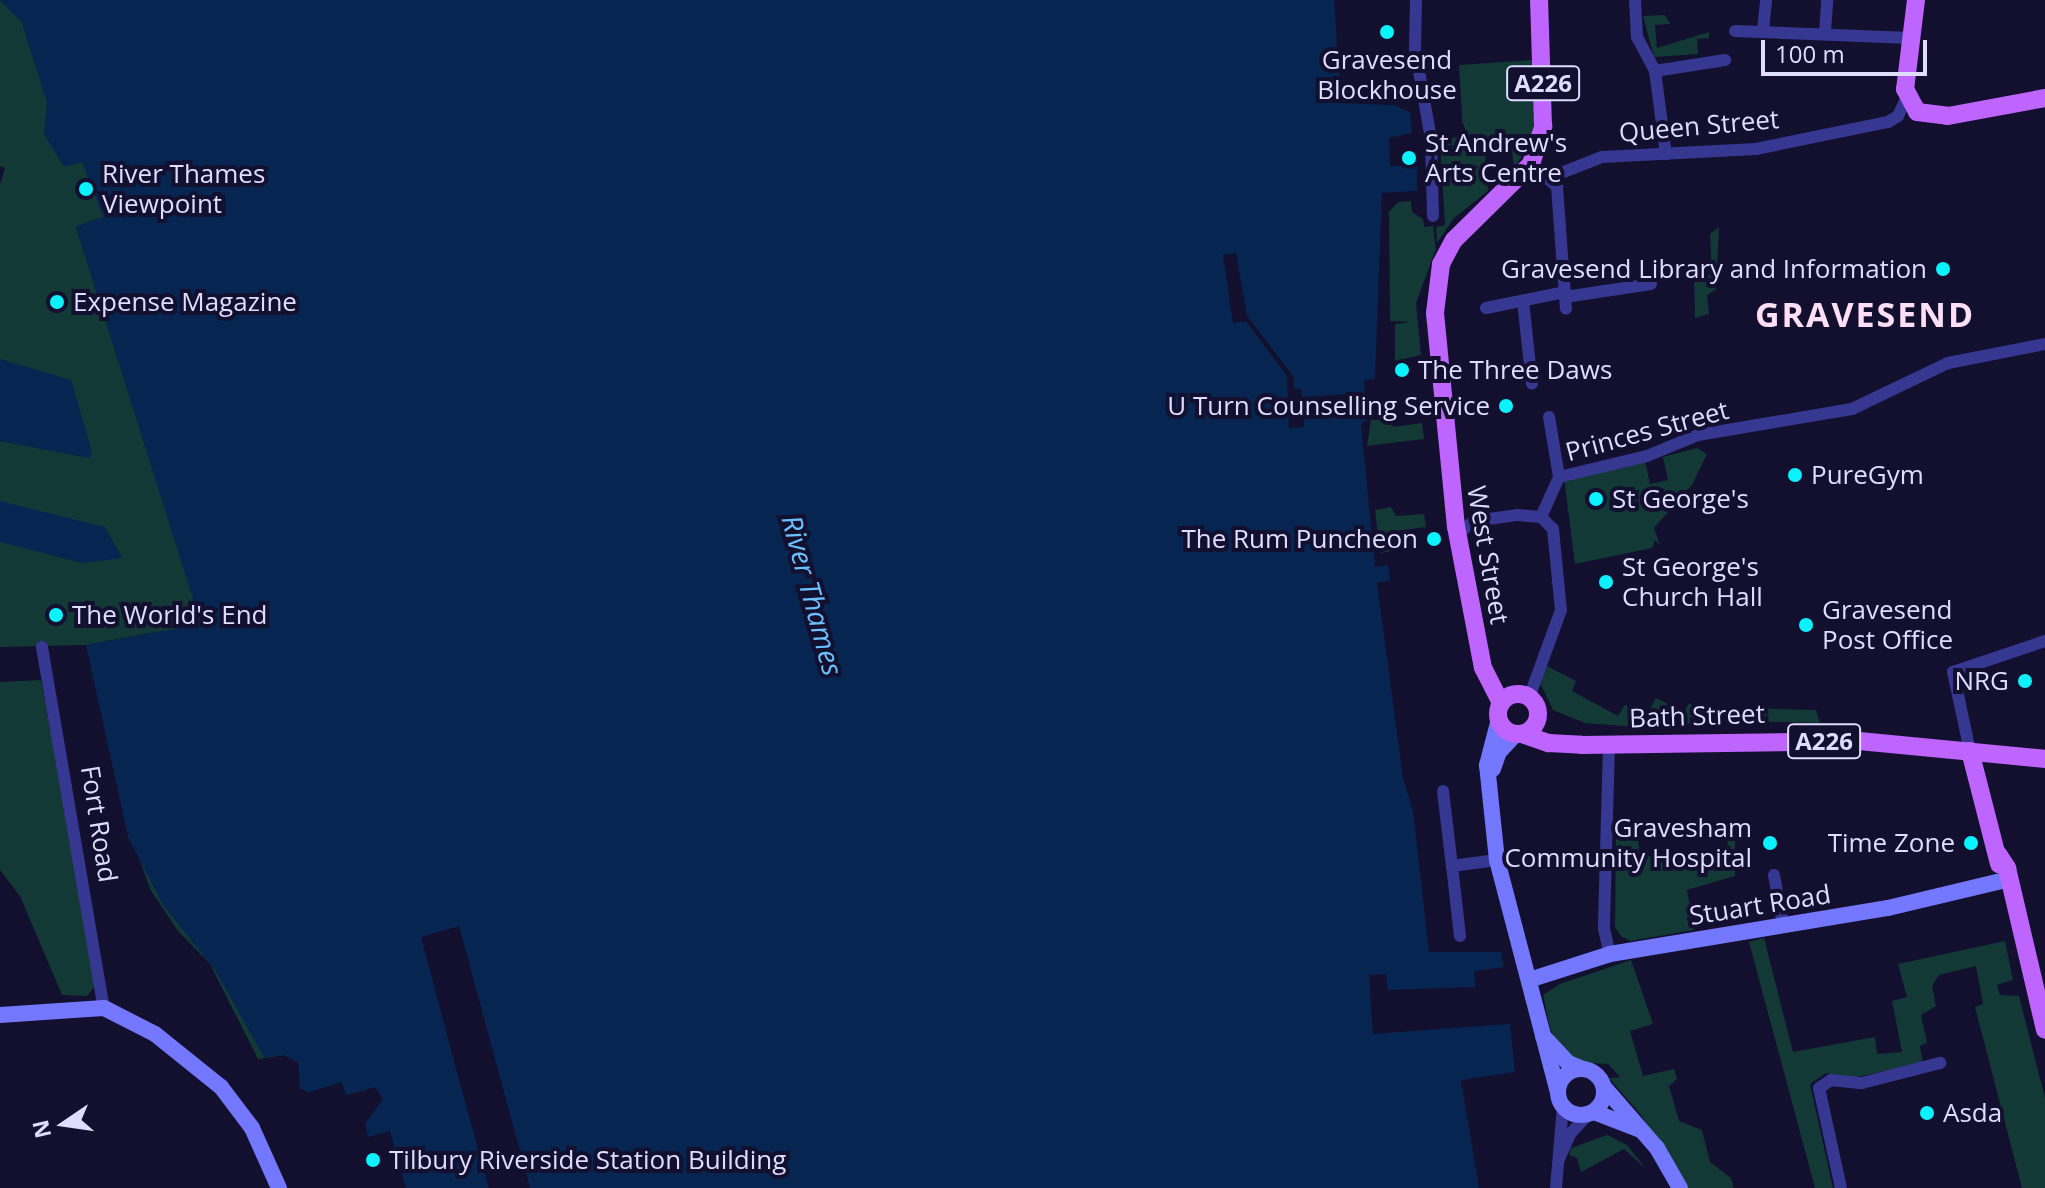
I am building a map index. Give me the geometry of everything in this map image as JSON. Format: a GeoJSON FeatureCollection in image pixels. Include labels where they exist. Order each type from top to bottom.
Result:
{"type":"FeatureCollection","features":[{"type":"Feature","properties":{"kind":"main road","name":"A226"},"geometry":{"type":"LineString","coordinates":[[1531,164],[1543,126],[1539,0]]}},
{"type":"Feature","properties":{"kind":"main road"},"geometry":{"type":"LineString","coordinates":[[1916,0],[1902,107],[1938,117],[2045,98]]}},
{"type":"Feature","properties":{"kind":"main road","name":"West Street"},"geometry":{"type":"LineString","coordinates":[[1500,711],[1483,668],[1450,488],[1449,401],[1435,313],[1441,264],[1454,240],[1531,164]]}},
{"type":"Feature","properties":{"kind":"main road"},"geometry":{"type":"LineString","coordinates":[[1516,695],[1529,698],[1538,718],[1519,734],[1500,711],[1516,695]]}},
{"type":"Feature","properties":{"kind":"main road","name":"Bath Street"},"geometry":{"type":"LineString","coordinates":[[1519,734],[1548,743],[1609,745],[1786,739],[1970,751]]}},
{"type":"Feature","properties":{"kind":"main road","name":"A226"},"geometry":{"type":"LineString","coordinates":[[1970,751],[2010,758],[2045,759]]}},
{"type":"Feature","properties":{"kind":"main road"},"geometry":{"type":"LineString","coordinates":[[1970,751],[2013,905],[2013,935],[2024,945],[2042,1004],[2045,1030]]}},
{"type":"Feature","properties":{"kind":"main road"},"geometry":{"type":"LineString","coordinates":[[1981,794],[1988,772],[2010,758]]}},
{"type":"Feature","properties":{"kind":"main road"},"geometry":{"type":"LineString","coordinates":[[1998,854],[2001,881],[2013,905]]}},
{"type":"Feature","properties":{"kind":"street"},"geometry":{"type":"LineString","coordinates":[[1416,0],[1415,49],[1431,139],[1433,216]]}},
{"type":"Feature","properties":{"kind":"street"},"geometry":{"type":"LineString","coordinates":[[1635,0],[1638,42],[1655,71],[1666,154]]}},
{"type":"Feature","properties":{"kind":"street"},"geometry":{"type":"LineString","coordinates":[[1763,30],[1766,0]]}},
{"type":"Feature","properties":{"kind":"street"},"geometry":{"type":"LineString","coordinates":[[1825,32],[1827,0]]}},
{"type":"Feature","properties":{"kind":"street"},"geometry":{"type":"LineString","coordinates":[[1735,31],[1825,32],[1910,38]]}},
{"type":"Feature","properties":{"kind":"street"},"geometry":{"type":"LineString","coordinates":[[1655,71],[1725,60]]}},
{"type":"Feature","properties":{"kind":"street","name":"Queen Street"},"geometry":{"type":"LineString","coordinates":[[1551,177],[1591,159],[1756,149],[1902,107]]}},
{"type":"Feature","properties":{"kind":"street"},"geometry":{"type":"LineString","coordinates":[[1531,164],[1551,177],[1557,187],[1565,299]]}},
{"type":"Feature","properties":{"kind":"street"},"geometry":{"type":"LineString","coordinates":[[1486,308],[1523,301],[1565,299],[1651,284]]}},
{"type":"Feature","properties":{"kind":"street"},"geometry":{"type":"LineString","coordinates":[[1523,301],[1532,384]]}},
{"type":"Feature","properties":{"kind":"street","name":"Princes Street"},"geometry":{"type":"LineString","coordinates":[[1541,517],[1559,477],[1647,456],[1698,435],[1833,414],[1881,394],[1913,376],[1959,360],[2045,344]]}},
{"type":"Feature","properties":{"kind":"street"},"geometry":{"type":"LineString","coordinates":[[1547,422],[1559,477]]}},
{"type":"Feature","properties":{"kind":"street"},"geometry":{"type":"LineString","coordinates":[[1459,533],[1478,520],[1541,517],[1553,529],[1561,610],[1529,698]]}},
{"type":"Feature","properties":{"kind":"street"},"geometry":{"type":"LineString","coordinates":[[1970,751],[1953,672],[2045,641]]}},
{"type":"Feature","properties":{"kind":"street","name":"Fort Road"},"geometry":{"type":"LineString","coordinates":[[42,647],[104,1008]]}},
{"type":"Feature","properties":{"kind":"street"},"geometry":{"type":"LineString","coordinates":[[1500,711],[1487,765],[1497,860],[1560,1099],[1575,1115],[1591,1113],[1645,1133]]}},
{"type":"Feature","properties":{"kind":"street"},"geometry":{"type":"LineString","coordinates":[[1489,790],[1496,758],[1519,734]]}},
{"type":"Feature","properties":{"kind":"street"},"geometry":{"type":"LineString","coordinates":[[1609,745],[1604,929],[1610,954]]}},
{"type":"Feature","properties":{"kind":"street"},"geometry":{"type":"LineString","coordinates":[[1443,791],[1460,936]]}},
{"type":"Feature","properties":{"kind":"street"},"geometry":{"type":"LineString","coordinates":[[1452,866],[1497,860]]}},
{"type":"Feature","properties":{"kind":"street"},"geometry":{"type":"LineString","coordinates":[[1774,875],[1783,925]]}},
{"type":"Feature","properties":{"kind":"street","name":"Stuart Road"},"geometry":{"type":"LineString","coordinates":[[1529,980],[1610,954],[1888,908],[2001,881]]}},
{"type":"Feature","properties":{"kind":"street"},"geometry":{"type":"LineString","coordinates":[[0,1015],[104,1008],[161,1039],[213,1079],[252,1128],[279,1188]]}},
{"type":"Feature","properties":{"kind":"street"},"geometry":{"type":"LineString","coordinates":[[1540,1031],[1557,1053],[1597,1075],[1645,1133],[1680,1188]]}},
{"type":"Feature","properties":{"kind":"street"},"geometry":{"type":"LineString","coordinates":[[1841,1188],[1819,1088],[1831,1080],[1862,1083],[1940,1063]]}},
{"type":"Feature","properties":{"kind":"street"},"geometry":{"type":"LineString","coordinates":[[1556,1188],[1560,1099],[1569,1073],[1583,1069]]}},
{"type":"Feature","properties":{"kind":"street"},"geometry":{"type":"LineString","coordinates":[[1557,1165],[1570,1134],[1603,1102],[1604,1087]]}},
{"type":"Feature","properties":{"kind":"green space"},"geometry":{"type":"Polygon","coordinates":[[[0,0],[22,22],[35,64],[80,0],[367,1090],[346,1095],[342,1082],[308,1092],[300,1088],[299,1063],[284,1055],[258,1059],[210,964],[178,931],[150,889],[128,826],[93,675],[156,632],[86,645],[0,647],[0,185],[5,168],[0,166],[0,0]],[[97,219],[76,227],[192,592],[97,219]]]}},
{"type":"Feature","properties":{"kind":"green space"},"geometry":{"type":"Polygon","coordinates":[[[1665,15],[1670,24],[1655,25],[1657,48],[1709,32],[1709,38],[1697,39],[1698,54],[1654,57],[1643,16],[1665,15]]]}},
{"type":"Feature","properties":{"kind":"green space"},"geometry":{"type":"Polygon","coordinates":[[[1532,60],[1534,124],[1527,149],[1514,168],[1512,151],[1485,155],[1488,191],[1454,218],[1437,243],[1436,227],[1445,225],[1440,142],[1463,135],[1459,65],[1532,60]]]}},
{"type":"Feature","properties":{"kind":"green space"},"geometry":{"type":"Polygon","coordinates":[[[1411,201],[1412,212],[1423,219],[1424,227],[1433,226],[1436,249],[1416,303],[1421,355],[1395,361],[1395,324],[1411,322],[1390,321],[1389,212],[1398,202],[1411,201]]]}},
{"type":"Feature","properties":{"kind":"green space"},"geometry":{"type":"Polygon","coordinates":[[[1719,227],[1716,290],[1707,295],[1709,314],[1695,318],[1694,277],[1712,275],[1710,234],[1719,227]]]}},
{"type":"Feature","properties":{"kind":"green space"},"geometry":{"type":"Polygon","coordinates":[[[1371,420],[1388,420],[1393,427],[1422,423],[1424,439],[1367,446],[1371,420]]]}},
{"type":"Feature","properties":{"kind":"green space"},"geometry":{"type":"Polygon","coordinates":[[[1697,448],[1707,454],[1692,485],[1654,528],[1660,545],[1655,540],[1652,548],[1575,564],[1564,478],[1645,461],[1650,484],[1668,480],[1663,457],[1697,448]]]}},
{"type":"Feature","properties":{"kind":"green space"},"geometry":{"type":"Polygon","coordinates":[[[1391,507],[1396,516],[1424,514],[1426,527],[1396,531],[1399,550],[1380,553],[1375,510],[1391,507]]]}},
{"type":"Feature","properties":{"kind":"green space"},"geometry":{"type":"Polygon","coordinates":[[[1547,666],[1576,681],[1572,691],[1618,716],[1625,705],[1648,713],[1656,698],[1684,712],[1689,703],[1700,710],[1709,704],[1715,722],[1638,727],[1585,723],[1553,710],[1540,683],[1547,666]]]}},
{"type":"Feature","properties":{"kind":"green space"},"geometry":{"type":"Polygon","coordinates":[[[41,680],[98,982],[87,996],[62,995],[20,896],[0,870],[0,682],[41,680]]]}},
{"type":"Feature","properties":{"kind":"green space"},"geometry":{"type":"Polygon","coordinates":[[[1742,708],[1816,710],[1820,723],[1732,721],[1742,708]]]}},
{"type":"Feature","properties":{"kind":"green space"},"geometry":{"type":"Polygon","coordinates":[[[1728,825],[1744,825],[1745,830],[1735,831],[1735,876],[1687,890],[1694,930],[1630,941],[1621,936],[1615,927],[1616,829],[1638,829],[1639,856],[1727,859],[1728,825]]]}},
{"type":"Feature","properties":{"kind":"green space"},"geometry":{"type":"Polygon","coordinates":[[[1764,938],[1793,1052],[1875,1037],[1877,1054],[1902,1052],[1892,1001],[1907,997],[1898,964],[2005,941],[2013,980],[1997,985],[2000,995],[2019,996],[2045,1098],[2045,1188],[2022,1188],[1975,1007],[1983,1004],[1976,966],[1939,975],[1932,986],[1936,1006],[1921,1015],[1927,1043],[1920,1046],[1923,1063],[1852,1078],[1826,1073],[1810,1084],[1833,1188],[1815,1188],[1749,942],[1764,938]]]}},
{"type":"Feature","properties":{"kind":"green space"},"geometry":{"type":"Polygon","coordinates":[[[1631,960],[1653,1024],[1630,1031],[1643,1076],[1674,1069],[1677,1079],[1669,1086],[1679,1121],[1702,1130],[1710,1162],[1731,1178],[1734,1188],[1686,1188],[1641,1115],[1609,1078],[1620,1077],[1608,1064],[1581,1062],[1561,1049],[1550,1029],[1543,995],[1560,984],[1631,960]]]}},
{"type":"Feature","properties":{"kind":"green space"},"geometry":{"type":"Polygon","coordinates":[[[1607,1135],[1627,1145],[1646,1169],[1624,1149],[1581,1172],[1577,1158],[1569,1155],[1571,1148],[1607,1135]]]}},
{"type":"Feature","properties":{"kind":"water","name":"River Thames"},"geometry":{"type":"Polygon","coordinates":[[[0,0],[1334,0],[1341,103],[1394,105],[1410,112],[1412,133],[1389,138],[1390,166],[1417,165],[1417,191],[1382,193],[1375,379],[1364,380],[1367,420],[1361,424],[1375,567],[1388,565],[1390,581],[1377,583],[1403,778],[1413,811],[1429,952],[1501,952],[1504,967],[1474,971],[1480,1026],[1510,1024],[1515,1072],[1461,1080],[1479,1188],[406,1188],[390,1131],[368,1137],[365,1124],[383,1099],[375,1087],[346,1095],[342,1082],[308,1092],[300,1088],[300,1063],[284,1055],[264,1057],[215,970],[163,905],[128,837],[86,645],[174,629],[193,599],[76,227],[103,217],[82,162],[64,167],[44,134],[47,103],[22,22],[0,0]]]}},
{"type":"Feature","properties":{"kind":"water"},"geometry":{"type":"Polygon","coordinates":[[[0,359],[71,380],[92,452],[89,458],[0,441],[0,359]]]}},
{"type":"Feature","properties":{"kind":"water"},"geometry":{"type":"Polygon","coordinates":[[[0,501],[105,527],[122,558],[82,563],[0,542],[0,501]]]}},
{"type":"Feature","properties":{"kind":"pier"},"geometry":{"type":"Polygon","coordinates":[[[1236,253],[1247,316],[1293,376],[1294,389],[1301,389],[1302,397],[1369,393],[1371,414],[1304,418],[1304,427],[1289,428],[1287,376],[1246,321],[1233,323],[1223,255],[1236,253]]]}},
{"type":"Feature","properties":{"kind":"pier"},"geometry":{"type":"Polygon","coordinates":[[[459,926],[530,1188],[489,1188],[459,1080],[421,937],[459,926]]]}},
{"type":"Feature","properties":{"kind":"pier"},"geometry":{"type":"Polygon","coordinates":[[[1386,974],[1388,990],[1476,987],[1480,1026],[1373,1034],[1369,975],[1386,974]]]}},
{"type":"Feature","properties":{"kind":"place","name":"Gravesend Blockhouse"},"geometry":{"type":"Point","coordinates":[1387,32]}},
{"type":"Feature","properties":{"kind":"place","name":"St Andrew's Arts Centre"},"geometry":{"type":"Point","coordinates":[1409,158]}},
{"type":"Feature","properties":{"kind":"place","name":"River Thames Viewpoint"},"geometry":{"type":"Point","coordinates":[86,189]}},
{"type":"Feature","properties":{"kind":"place","name":"Gravesend Library and Information"},"geometry":{"type":"Point","coordinates":[1943,269]}},
{"type":"Feature","properties":{"kind":"place","name":"Expense Magazine"},"geometry":{"type":"Point","coordinates":[57,302]}},
{"type":"Feature","properties":{"kind":"place","name":"The Three Daws"},"geometry":{"type":"Point","coordinates":[1402,370]}},
{"type":"Feature","properties":{"kind":"place","name":"U Turn Counselling Service"},"geometry":{"type":"Point","coordinates":[1506,406]}},
{"type":"Feature","properties":{"kind":"place","name":"PureGym"},"geometry":{"type":"Point","coordinates":[1795,475]}},
{"type":"Feature","properties":{"kind":"place","name":"St George's"},"geometry":{"type":"Point","coordinates":[1596,499]}},
{"type":"Feature","properties":{"kind":"place","name":"The Rum Puncheon"},"geometry":{"type":"Point","coordinates":[1434,539]}},
{"type":"Feature","properties":{"kind":"place","name":"St George's Church Hall"},"geometry":{"type":"Point","coordinates":[1606,582]}},
{"type":"Feature","properties":{"kind":"place","name":"The World's End"},"geometry":{"type":"Point","coordinates":[56,615]}},
{"type":"Feature","properties":{"kind":"place","name":"Gravesend Post Office"},"geometry":{"type":"Point","coordinates":[1806,625]}},
{"type":"Feature","properties":{"kind":"place","name":"NRG"},"geometry":{"type":"Point","coordinates":[2025,681]}},
{"type":"Feature","properties":{"kind":"place","name":"Gravesham Community Hospital"},"geometry":{"type":"Point","coordinates":[1770,843]}},
{"type":"Feature","properties":{"kind":"place","name":"Time Zone"},"geometry":{"type":"Point","coordinates":[1971,843]}},
{"type":"Feature","properties":{"kind":"place","name":"Asda"},"geometry":{"type":"Point","coordinates":[1927,1113]}},
{"type":"Feature","properties":{"kind":"place","name":"Tilbury Riverside Station Building"},"geometry":{"type":"Point","coordinates":[373,1160]}},
{"type":"Feature","properties":{"kind":"district","name":"GRAVESEND"},"geometry":{"type":"Point","coordinates":[1865,315]}}]}
